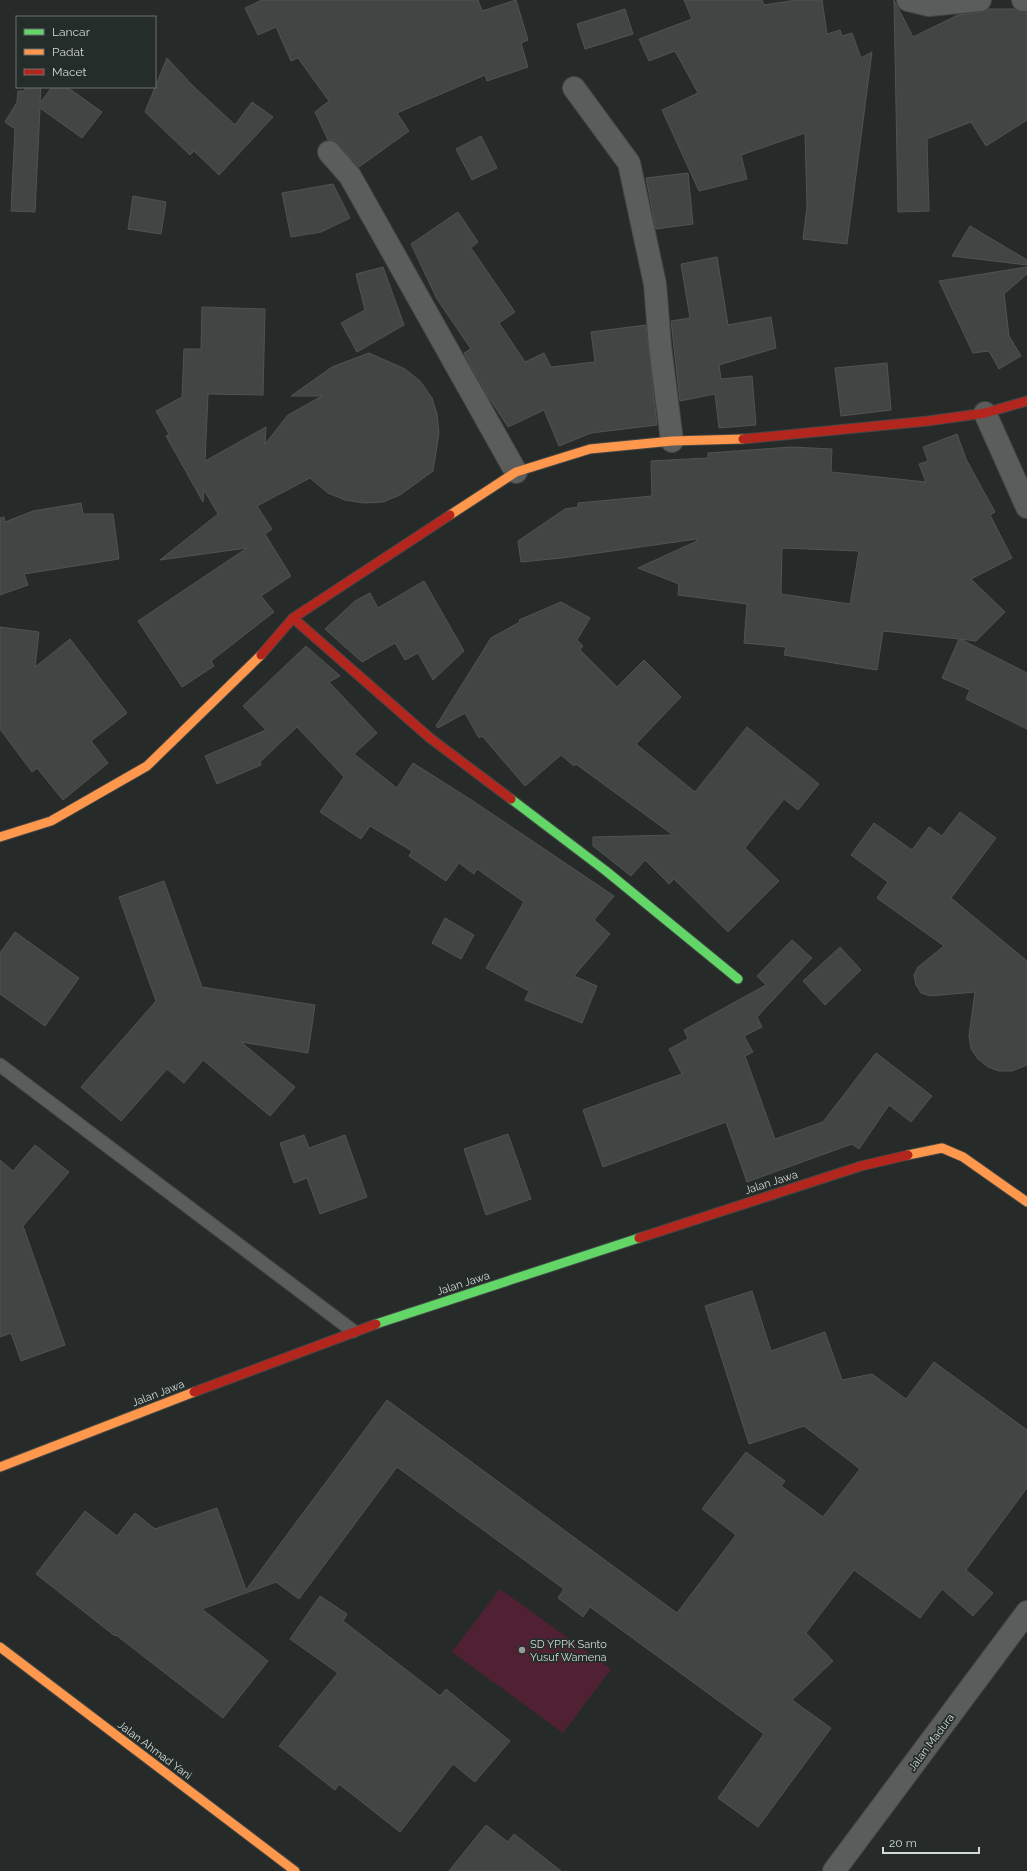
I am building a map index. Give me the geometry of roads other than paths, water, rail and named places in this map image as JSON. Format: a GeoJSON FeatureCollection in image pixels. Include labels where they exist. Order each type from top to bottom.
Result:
{"type":"FeatureCollection","features":[{"type":"Feature","properties":{"kind":"street"},"geometry":{"type":"LineString","coordinates":[[908,0],[929,5],[980,0]]}},
{"type":"Feature","properties":{"kind":"street"},"geometry":{"type":"LineString","coordinates":[[574,88],[629,163],[655,284],[660,346],[672,441]]}},
{"type":"Feature","properties":{"kind":"street"},"geometry":{"type":"LineString","coordinates":[[328,152],[354,183],[516,472]]}},
{"type":"Feature","properties":{"kind":"street"},"geometry":{"type":"LineString","coordinates":[[0,837],[51,821],[147,766],[260,656],[294,618],[516,472],[590,449],[672,441],[736,440],[928,421],[985,414],[1027,401]]}},
{"type":"Feature","properties":{"kind":"street"},"geometry":{"type":"LineString","coordinates":[[985,414],[1027,507]]}},
{"type":"Feature","properties":{"kind":"street"},"geometry":{"type":"LineString","coordinates":[[294,618],[430,738],[606,871],[738,979]]}},
{"type":"Feature","properties":{"kind":"street","name":"Jalan Jawa"},"geometry":{"type":"LineString","coordinates":[[0,1467],[352,1331],[861,1166],[942,1148],[963,1156],[1027,1202]]}},
{"type":"Feature","properties":{"kind":"street","name":"Jalan Madura"},"geometry":{"type":"LineString","coordinates":[[834,1871],[1027,1612]]}},
{"type":"Feature","properties":{"kind":"street","name":"Jalan Ahmad Yani"},"geometry":{"type":"LineString","coordinates":[[0,1647],[295,1871]]}},
{"type":"Feature","properties":{"kind":"lane"},"geometry":{"type":"LineString","coordinates":[[0,1065],[352,1331]]}},
{"type":"Feature","properties":{"kind":"place","name":"SD YPPK Santo Yusuf Wamena"},"geometry":{"type":"Point","coordinates":[522,1650]}}]}
